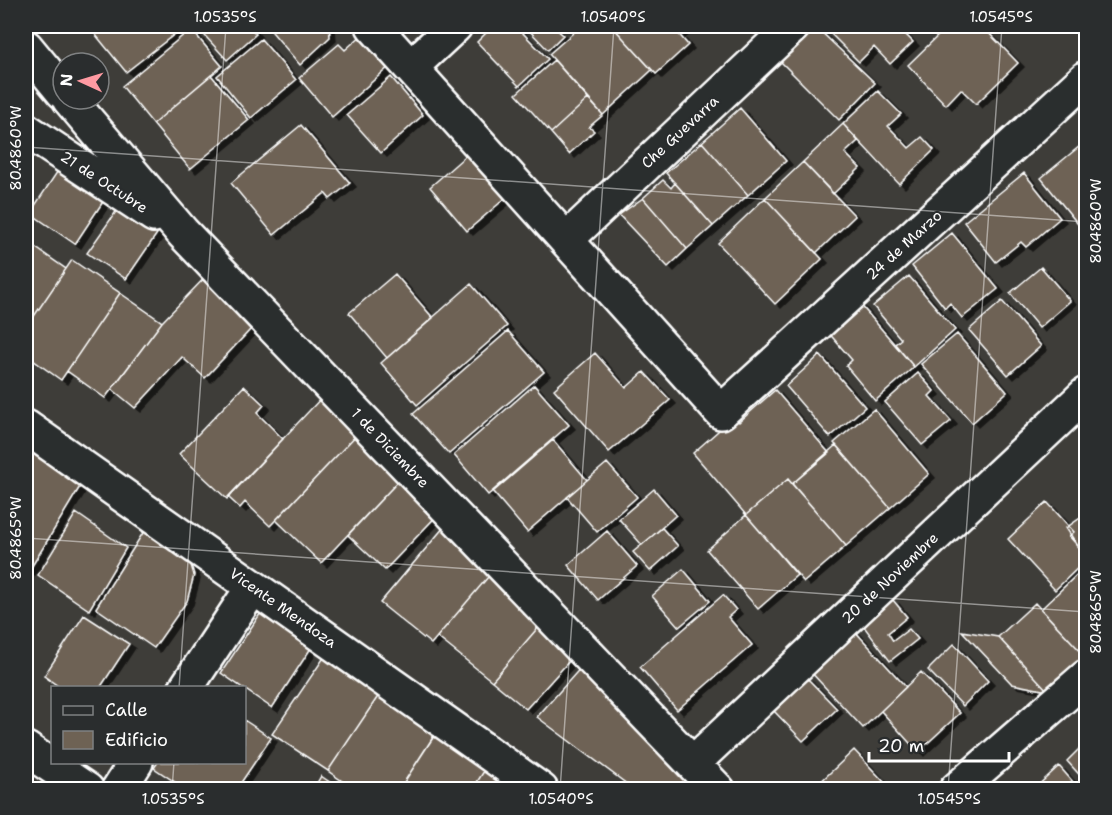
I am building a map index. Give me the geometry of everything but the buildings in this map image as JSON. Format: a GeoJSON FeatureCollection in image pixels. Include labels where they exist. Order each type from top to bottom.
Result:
{"type":"FeatureCollection","features":[{"type":"Feature","properties":{"kind":"street"},"geometry":{"type":"LineString","coordinates":[[373,26],[567,239]]}},
{"type":"Feature","properties":{"kind":"street"},"geometry":{"type":"LineString","coordinates":[[411,67],[455,26]]}},
{"type":"Feature","properties":{"kind":"street","name":"Che Guevarra"},"geometry":{"type":"LineString","coordinates":[[567,239],[794,26]]}},
{"type":"Feature","properties":{"kind":"street"},"geometry":{"type":"LineString","coordinates":[[26,47],[51,77]]}},
{"type":"Feature","properties":{"kind":"street","name":"24 de Marzo"},"geometry":{"type":"LineString","coordinates":[[567,239],[721,412],[1086,78]]}},
{"type":"Feature","properties":{"kind":"street","name":"1 de Diciembre"},"geometry":{"type":"LineString","coordinates":[[79,111],[183,233],[718,789]]}},
{"type":"Feature","properties":{"kind":"street","name":"21 de Octubre"},"geometry":{"type":"LineString","coordinates":[[26,130],[183,233]]}},
{"type":"Feature","properties":{"kind":"street"},"geometry":{"type":"LineString","coordinates":[[74,163],[102,138]]}},
{"type":"Feature","properties":{"kind":"street","name":"20 de Noviembre"},"geometry":{"type":"LineString","coordinates":[[693,763],[1086,394]]}},
{"type":"Feature","properties":{"kind":"street","name":"Vicente Mendoza"},"geometry":{"type":"LineString","coordinates":[[26,427],[541,789]]}},
{"type":"Feature","properties":{"kind":"street"},"geometry":{"type":"LineString","coordinates":[[187,686],[253,587]]}},
{"type":"Feature","properties":{"kind":"street"},"geometry":{"type":"LineString","coordinates":[[956,789],[1086,676]]}},
{"type":"Feature","properties":{"kind":"street"},"geometry":{"type":"LineString","coordinates":[[26,748],[87,789]]}},
{"type":"Feature","properties":{"kind":"street"},"geometry":{"type":"LineString","coordinates":[[118,789],[135,764]]}}]}
